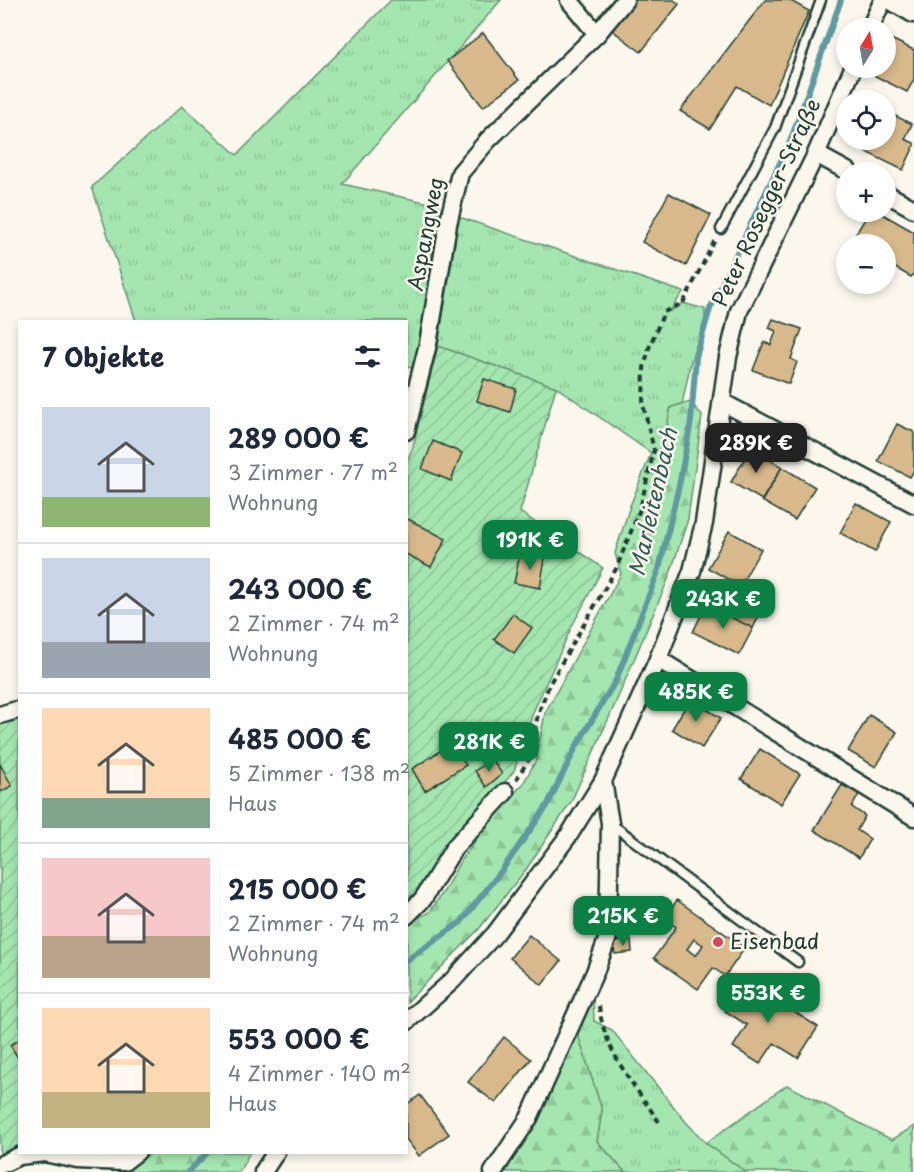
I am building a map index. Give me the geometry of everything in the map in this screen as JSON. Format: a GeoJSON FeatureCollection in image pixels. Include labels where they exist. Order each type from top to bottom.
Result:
{"type":"FeatureCollection","features":[{"type":"Feature","properties":{"kind":"main road"},"geometry":{"type":"LineString","coordinates":[[895,0],[914,11]]}},
{"type":"Feature","properties":{"kind":"street"},"geometry":{"type":"LineString","coordinates":[[569,0],[597,34]]}},
{"type":"Feature","properties":{"kind":"street","name":"Aspangweg"},"geometry":{"type":"LineString","coordinates":[[408,423],[428,344],[448,224],[460,173],[488,140],[597,34],[624,0]]}},
{"type":"Feature","properties":{"kind":"street"},"geometry":{"type":"LineString","coordinates":[[875,18],[883,0]]}},
{"type":"Feature","properties":{"kind":"street","name":"Peter Rosegger-Straße"},"geometry":{"type":"LineString","coordinates":[[408,1020],[452,981],[495,934],[569,835],[603,781],[658,659],[692,571],[704,524],[728,357],[739,311],[816,154],[850,78]]}},
{"type":"Feature","properties":{"kind":"street"},"geometry":{"type":"LineString","coordinates":[[816,154],[836,165]]}},
{"type":"Feature","properties":{"kind":"street"},"geometry":{"type":"LineString","coordinates":[[896,199],[914,209]]}},
{"type":"Feature","properties":{"kind":"street"},"geometry":{"type":"LineString","coordinates":[[722,402],[914,504]]}},
{"type":"Feature","properties":{"kind":"street"},"geometry":{"type":"LineString","coordinates":[[658,659],[914,817]]}},
{"type":"Feature","properties":{"kind":"street"},"geometry":{"type":"LineString","coordinates":[[0,715],[18,710]]}},
{"type":"Feature","properties":{"kind":"street"},"geometry":{"type":"LineString","coordinates":[[493,1172],[529,1118],[593,976],[608,937],[610,823],[603,781]]}},
{"type":"Feature","properties":{"kind":"street"},"geometry":{"type":"LineString","coordinates":[[408,914],[423,899],[454,848],[505,792]]}},
{"type":"Feature","properties":{"kind":"street"},"geometry":{"type":"LineString","coordinates":[[0,1164],[35,1154]]}},
{"type":"Feature","properties":{"kind":"street"},"geometry":{"type":"LineString","coordinates":[[49,1154],[78,1160],[124,1162],[134,1154]]}},
{"type":"Feature","properties":{"kind":"street"},"geometry":{"type":"LineString","coordinates":[[263,1172],[275,1154]]}},
{"type":"Feature","properties":{"kind":"lane"},"geometry":{"type":"LineString","coordinates":[[721,229],[775,128],[821,0]]}},
{"type":"Feature","properties":{"kind":"lane"},"geometry":{"type":"LineString","coordinates":[[610,823],[798,962]]}},
{"type":"Feature","properties":{"kind":"path"},"geometry":{"type":"LineString","coordinates":[[505,792],[518,777],[528,759],[538,714],[550,682],[616,570],[640,509],[654,450],[643,404],[644,368],[649,348],[664,312],[683,303],[721,229]]}},
{"type":"Feature","properties":{"kind":"path"},"geometry":{"type":"LineString","coordinates":[[593,976],[598,991],[604,1032],[617,1060],[659,1122]]}},
{"type":"Feature","properties":{"kind":"green space"},"geometry":{"type":"Polygon","coordinates":[[[391,0],[501,0],[342,184],[439,205],[416,369],[408,367],[408,320],[136,320],[92,187],[182,106],[237,155],[391,0]]]}},
{"type":"Feature","properties":{"kind":"green space"},"geometry":{"type":"Polygon","coordinates":[[[459,217],[683,292],[670,311],[683,303],[705,309],[705,320],[692,357],[682,404],[671,407],[662,448],[651,453],[556,387],[438,346],[459,217]]]}},
{"type":"Feature","properties":{"kind":"green space"},"geometry":{"type":"Polygon","coordinates":[[[438,346],[556,387],[520,512],[603,568],[572,626],[534,710],[514,771],[441,860],[418,897],[408,905],[408,458],[438,346]]]}},
{"type":"Feature","properties":{"kind":"green space"},"geometry":{"type":"Polygon","coordinates":[[[691,402],[702,416],[688,519],[669,577],[616,702],[571,802],[527,868],[479,929],[408,1001],[408,922],[429,913],[461,860],[499,809],[523,784],[536,760],[545,713],[621,574],[615,553],[630,506],[651,453],[662,448],[671,407],[691,402]]]}},
{"type":"Feature","properties":{"kind":"green space"},"geometry":{"type":"Polygon","coordinates":[[[18,716],[18,1153],[0,1160],[0,722],[18,716]]]}},
{"type":"Feature","properties":{"kind":"green space"},"geometry":{"type":"Polygon","coordinates":[[[593,990],[594,1021],[612,1030],[686,1122],[706,1143],[746,1172],[625,1172],[597,1141],[602,1110],[577,1032],[593,990]]]}},
{"type":"Feature","properties":{"kind":"green space"},"geometry":{"type":"Polygon","coordinates":[[[577,1032],[602,1110],[597,1141],[625,1172],[506,1172],[553,1084],[577,1032]]]}},
{"type":"Feature","properties":{"kind":"green space"},"geometry":{"type":"Polygon","coordinates":[[[787,1085],[892,1140],[914,1126],[914,1172],[746,1172],[706,1143],[787,1085]]]}},
{"type":"Feature","properties":{"kind":"green space"},"geometry":{"type":"Polygon","coordinates":[[[150,1154],[249,1154],[239,1172],[124,1172],[150,1154]]]}},
{"type":"Feature","properties":{"kind":"building"},"geometry":{"type":"Polygon","coordinates":[[[635,0],[674,0],[679,4],[641,52],[612,30],[635,0]]]}},
{"type":"Feature","properties":{"kind":"building"},"geometry":{"type":"Polygon","coordinates":[[[765,0],[789,0],[809,11],[769,105],[737,86],[710,129],[680,111],[765,0]]]}},
{"type":"Feature","properties":{"kind":"building"},"geometry":{"type":"Polygon","coordinates":[[[483,33],[519,80],[483,107],[447,61],[483,33]]]}},
{"type":"Feature","properties":{"kind":"building"},"geometry":{"type":"Polygon","coordinates":[[[896,41],[914,50],[914,79],[907,92],[879,78],[896,78],[896,41]]]}},
{"type":"Feature","properties":{"kind":"building"},"geometry":{"type":"Polygon","coordinates":[[[896,116],[912,124],[905,139],[914,143],[914,146],[903,170],[896,167],[896,162],[887,162],[864,151],[896,150],[896,116]]]}},
{"type":"Feature","properties":{"kind":"building"},"geometry":{"type":"Polygon","coordinates":[[[669,193],[711,215],[686,266],[642,242],[669,193]]]}},
{"type":"Feature","properties":{"kind":"building"},"geometry":{"type":"Polygon","coordinates":[[[863,222],[896,222],[914,232],[914,273],[911,277],[896,268],[896,234],[856,234],[863,222]]]}},
{"type":"Feature","properties":{"kind":"building"},"geometry":{"type":"Polygon","coordinates":[[[773,319],[802,329],[791,359],[797,362],[789,384],[753,370],[764,342],[771,345],[776,331],[769,328],[773,319]]]}},
{"type":"Feature","properties":{"kind":"building"},"geometry":{"type":"Polygon","coordinates":[[[484,379],[516,389],[510,412],[477,401],[484,379]]]}},
{"type":"Feature","properties":{"kind":"building"},"geometry":{"type":"Polygon","coordinates":[[[897,424],[914,432],[914,470],[910,477],[878,461],[897,424]]]}},
{"type":"Feature","properties":{"kind":"building"},"geometry":{"type":"Polygon","coordinates":[[[433,441],[462,453],[451,481],[422,469],[433,441]]]}},
{"type":"Feature","properties":{"kind":"building"},"geometry":{"type":"Polygon","coordinates":[[[751,448],[782,467],[762,500],[731,482],[751,448]]]}},
{"type":"Feature","properties":{"kind":"building"},"geometry":{"type":"Polygon","coordinates":[[[782,467],[815,487],[795,520],[762,501],[782,467]]]}},
{"type":"Feature","properties":{"kind":"building"},"geometry":{"type":"Polygon","coordinates":[[[856,503],[891,522],[875,552],[840,533],[856,503]]]}},
{"type":"Feature","properties":{"kind":"building"},"geometry":{"type":"Polygon","coordinates":[[[408,519],[446,539],[431,567],[408,555],[408,519]]]}},
{"type":"Feature","properties":{"kind":"building"},"geometry":{"type":"Polygon","coordinates":[[[729,531],[761,549],[740,586],[708,568],[729,531]]]}},
{"type":"Feature","properties":{"kind":"building"},"geometry":{"type":"Polygon","coordinates":[[[520,554],[545,558],[540,588],[514,583],[520,554]]]}},
{"type":"Feature","properties":{"kind":"building"},"geometry":{"type":"Polygon","coordinates":[[[737,603],[760,614],[753,628],[730,618],[737,603]]]}},
{"type":"Feature","properties":{"kind":"building"},"geometry":{"type":"Polygon","coordinates":[[[706,605],[753,628],[739,655],[693,632],[706,605]]]}},
{"type":"Feature","properties":{"kind":"building"},"geometry":{"type":"Polygon","coordinates":[[[513,614],[532,628],[514,653],[494,639],[513,614]]]}},
{"type":"Feature","properties":{"kind":"building"},"geometry":{"type":"Polygon","coordinates":[[[690,699],[721,718],[702,748],[672,729],[690,699]]]}},
{"type":"Feature","properties":{"kind":"building"},"geometry":{"type":"Polygon","coordinates":[[[869,715],[897,732],[876,767],[848,751],[869,715]]]}},
{"type":"Feature","properties":{"kind":"building"},"geometry":{"type":"Polygon","coordinates":[[[452,743],[466,765],[425,791],[412,769],[452,743]]]}},
{"type":"Feature","properties":{"kind":"building"},"geometry":{"type":"Polygon","coordinates":[[[760,749],[800,774],[781,804],[741,779],[760,749]]]}},
{"type":"Feature","properties":{"kind":"building"},"geometry":{"type":"Polygon","coordinates":[[[492,759],[502,774],[486,787],[475,771],[492,759]]]}},
{"type":"Feature","properties":{"kind":"building"},"geometry":{"type":"Polygon","coordinates":[[[0,764],[12,786],[0,792],[0,764]]]}},
{"type":"Feature","properties":{"kind":"building"},"geometry":{"type":"Polygon","coordinates":[[[842,785],[859,794],[852,807],[865,816],[857,830],[870,839],[859,858],[814,830],[842,785]]]}},
{"type":"Feature","properties":{"kind":"building","name":"Eisenbad"},"geometry":{"type":"Polygon","coordinates":[[[677,900],[745,948],[725,976],[713,968],[698,989],[654,958],[676,927],[664,919],[677,900]],[[694,939],[687,949],[696,956],[703,945],[694,939]]]}},
{"type":"Feature","properties":{"kind":"building"},"geometry":{"type":"Polygon","coordinates":[[[529,935],[561,961],[542,985],[510,958],[529,935]]]}},
{"type":"Feature","properties":{"kind":"building"},"geometry":{"type":"Polygon","coordinates":[[[631,940],[632,952],[615,954],[613,942],[631,940]]]}},
{"type":"Feature","properties":{"kind":"building"},"geometry":{"type":"Polygon","coordinates":[[[745,980],[818,1027],[798,1058],[774,1043],[760,1064],[733,1047],[747,1025],[725,1011],[745,980]]]}},
{"type":"Feature","properties":{"kind":"building"},"geometry":{"type":"Polygon","coordinates":[[[504,1037],[531,1059],[496,1103],[468,1082],[504,1037]]]}},
{"type":"Feature","properties":{"kind":"building"},"geometry":{"type":"Polygon","coordinates":[[[18,1040],[18,1058],[10,1045],[18,1040]]]}},
{"type":"Feature","properties":{"kind":"building"},"geometry":{"type":"Polygon","coordinates":[[[420,1095],[449,1134],[419,1156],[408,1142],[408,1104],[420,1095]]]}},
{"type":"Feature","properties":{"kind":"waterway","name":"Marleitenbach"},"geometry":{"type":"LineString","coordinates":[[408,960],[461,922],[502,870],[547,806],[577,745],[616,680],[659,569],[680,481],[691,421],[696,357],[710,309],[790,142],[841,0]]}},
{"type":"Feature","properties":{"kind":"waterway","name":"Marleitenbach"},"geometry":{"type":"LineString","coordinates":[[188,1172],[206,1154]]}},
{"type":"Feature","properties":{"kind":"place","name":"Eisenbad"},"geometry":{"type":"Point","coordinates":[718,942]}}]}
